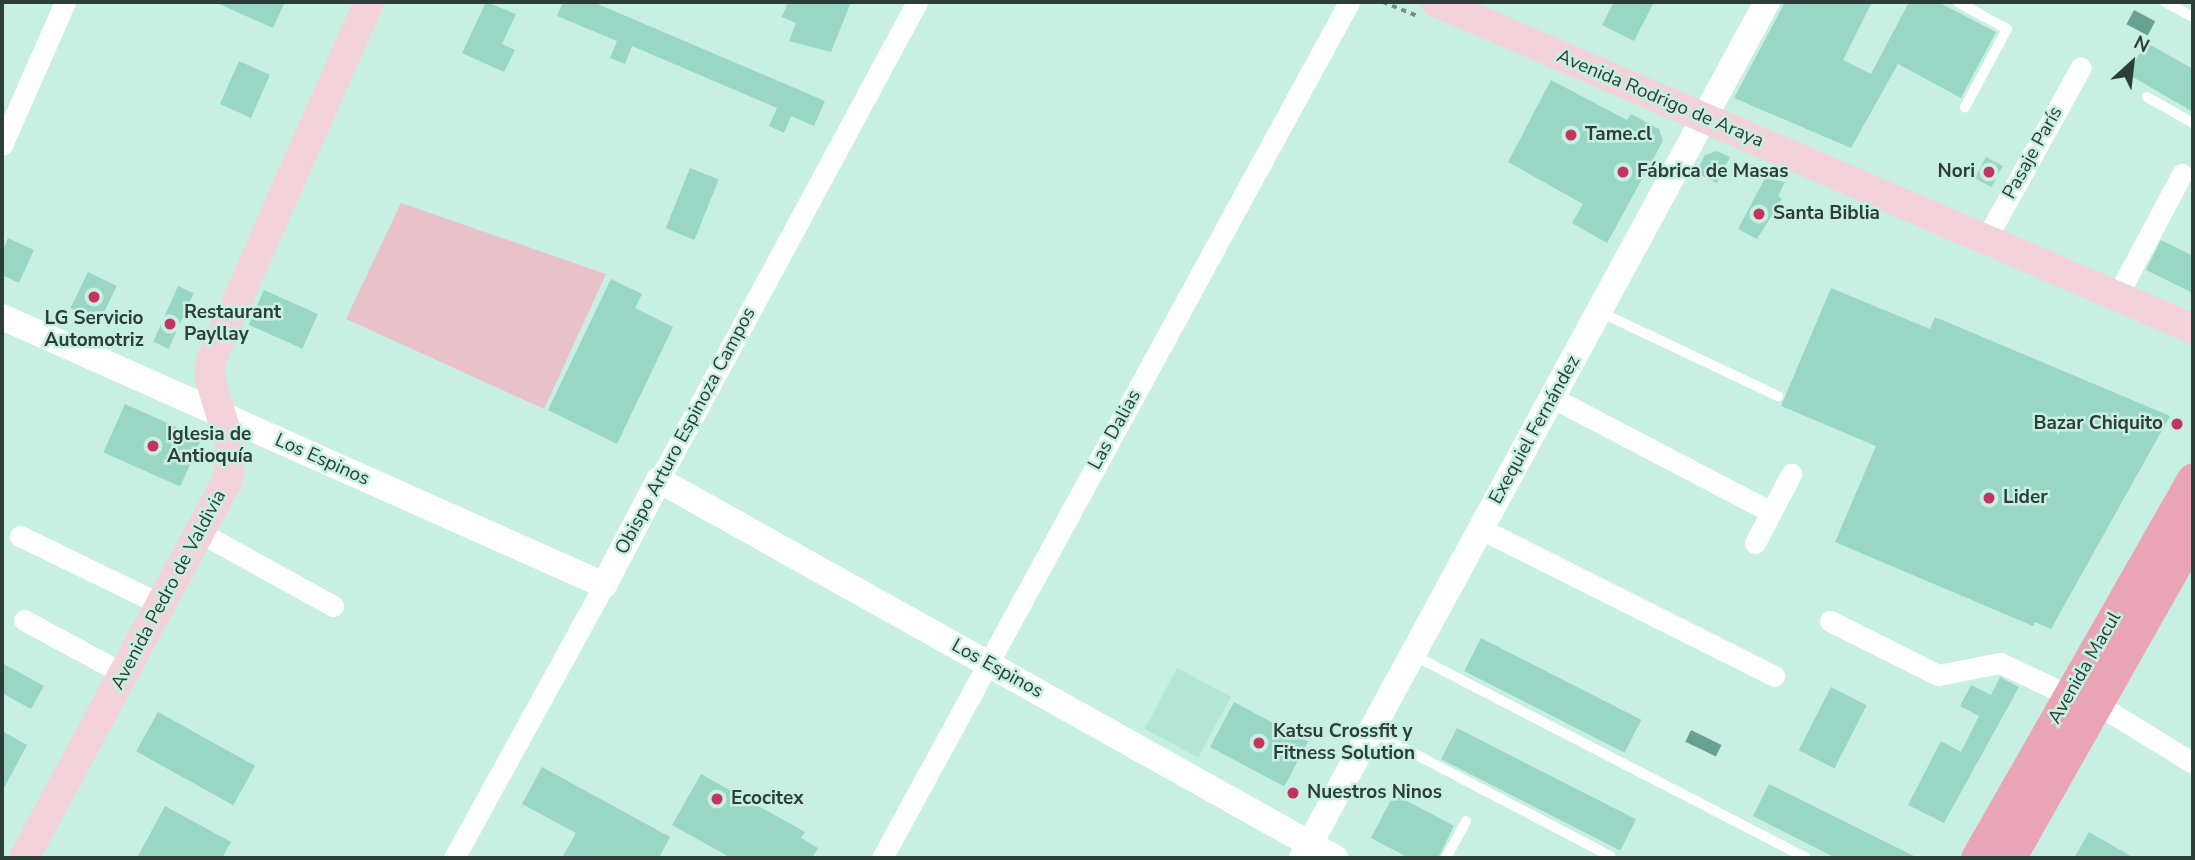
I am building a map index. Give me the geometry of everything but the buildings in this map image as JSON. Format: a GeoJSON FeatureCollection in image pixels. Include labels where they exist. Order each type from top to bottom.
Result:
{"type":"FeatureCollection","features":[{"type":"Feature","properties":{"kind":"main road","name":"Avenida Pedro de Valdivia"},"geometry":{"type":"LineString","coordinates":[[24,858],[201,533],[231,471],[231,448],[211,378],[211,360],[369,2]]}},
{"type":"Feature","properties":{"kind":"main road","name":"Avenida Rodrigo de Araya"},"geometry":{"type":"LineString","coordinates":[[1436,2],[2193,329]]}},
{"type":"Feature","properties":{"kind":"main road","name":"Avenida Macul"},"geometry":{"type":"LineString","coordinates":[[2009,858],[2083,700],[2193,479]]}},
{"type":"Feature","properties":{"kind":"main road","name":"Avenida Macul"},"geometry":{"type":"LineString","coordinates":[[1978,858],[2193,533]]}},
{"type":"Feature","properties":{"kind":"street"},"geometry":{"type":"LineString","coordinates":[[2,145],[7,122],[65,2]]}},
{"type":"Feature","properties":{"kind":"street","name":"Obispo Arturo Espinoza Campos"},"geometry":{"type":"LineString","coordinates":[[454,858],[917,2]]}},
{"type":"Feature","properties":{"kind":"street","name":"Las Dalias"},"geometry":{"type":"LineString","coordinates":[[882,858],[1349,2]]}},
{"type":"Feature","properties":{"kind":"street","name":"Exequiel Fernández"},"geometry":{"type":"LineString","coordinates":[[1306,851],[1767,2]]}},
{"type":"Feature","properties":{"kind":"street","name":"Pasaje París"},"geometry":{"type":"LineString","coordinates":[[1986,239],[2081,67]]}},
{"type":"Feature","properties":{"kind":"street"},"geometry":{"type":"LineString","coordinates":[[2117,296],[2182,174]]}},
{"type":"Feature","properties":{"kind":"street","name":"Los Espinos"},"geometry":{"type":"LineString","coordinates":[[2,317],[604,585]]}},
{"type":"Feature","properties":{"kind":"street"},"geometry":{"type":"LineString","coordinates":[[1553,398],[1771,512]]}},
{"type":"Feature","properties":{"kind":"street"},"geometry":{"type":"LineString","coordinates":[[1755,543],[1791,474]]}},
{"type":"Feature","properties":{"kind":"street","name":"Los Espinos"},"geometry":{"type":"LineString","coordinates":[[659,480],[988,664],[1306,851],[1335,858]]}},
{"type":"Feature","properties":{"kind":"street"},"geometry":{"type":"LineString","coordinates":[[1481,530],[1774,677]]}},
{"type":"Feature","properties":{"kind":"street"},"geometry":{"type":"LineString","coordinates":[[201,533],[333,606]]}},
{"type":"Feature","properties":{"kind":"street"},"geometry":{"type":"LineString","coordinates":[[20,536],[162,605]]}},
{"type":"Feature","properties":{"kind":"street"},"geometry":{"type":"LineString","coordinates":[[24,620],[124,674]]}},
{"type":"Feature","properties":{"kind":"street"},"geometry":{"type":"LineString","coordinates":[[1830,621],[1938,675],[2000,663],[2083,700],[2193,763]]}},
{"type":"Feature","properties":{"kind":"lane"},"geometry":{"type":"LineString","coordinates":[[1958,2],[2007,29],[1965,107]]}},
{"type":"Feature","properties":{"kind":"lane"},"geometry":{"type":"LineString","coordinates":[[2165,2],[2193,17]]}},
{"type":"Feature","properties":{"kind":"lane"},"geometry":{"type":"LineString","coordinates":[[2147,97],[2193,123]]}},
{"type":"Feature","properties":{"kind":"lane"},"geometry":{"type":"LineString","coordinates":[[1600,311],[1778,396]]}},
{"type":"Feature","properties":{"kind":"lane"},"geometry":{"type":"LineString","coordinates":[[1413,655],[1806,858]]}},
{"type":"Feature","properties":{"kind":"lane"},"geometry":{"type":"LineString","coordinates":[[1371,731],[1610,856]]}},
{"type":"Feature","properties":{"kind":"lane"},"geometry":{"type":"LineString","coordinates":[[1446,858],[1466,821]]}},
{"type":"Feature","properties":{"kind":"shaded area"},"geometry":{"type":"Polygon","coordinates":[[[2134,10],[2155,21],[2148,35],[2126,24],[2134,10]]]}},
{"type":"Feature","properties":{"kind":"shaded area"},"geometry":{"type":"Polygon","coordinates":[[[401,203],[606,274],[544,409],[346,319],[401,203]]]}},
{"type":"Feature","properties":{"kind":"shaded area"},"geometry":{"type":"Polygon","coordinates":[[[1177,668],[1231,697],[1198,758],[1145,729],[1177,668]]]}},
{"type":"Feature","properties":{"kind":"shaded area"},"geometry":{"type":"Polygon","coordinates":[[[1691,730],[1722,745],[1716,757],[1685,742],[1691,730]]]}},
{"type":"Feature","properties":{"kind":"place","name":"Tame.cl"},"geometry":{"type":"Point","coordinates":[1571,135]}},
{"type":"Feature","properties":{"kind":"place","name":"Fábrica de Masas"},"geometry":{"type":"Point","coordinates":[1623,172]}},
{"type":"Feature","properties":{"kind":"place","name":"Nori"},"geometry":{"type":"Point","coordinates":[1989,172]}},
{"type":"Feature","properties":{"kind":"place","name":"Santa Biblia"},"geometry":{"type":"Point","coordinates":[1759,214]}},
{"type":"Feature","properties":{"kind":"place","name":"LG Servicio Automotriz"},"geometry":{"type":"Point","coordinates":[94,297]}},
{"type":"Feature","properties":{"kind":"place","name":"Restaurant Payllay"},"geometry":{"type":"Point","coordinates":[170,324]}},
{"type":"Feature","properties":{"kind":"place","name":"Bazar Chiquito"},"geometry":{"type":"Point","coordinates":[2177,424]}},
{"type":"Feature","properties":{"kind":"place","name":"Iglesia de Antioquía"},"geometry":{"type":"Point","coordinates":[153,446]}},
{"type":"Feature","properties":{"kind":"place","name":"Lider"},"geometry":{"type":"Point","coordinates":[1989,498]}},
{"type":"Feature","properties":{"kind":"place","name":"Katsu Crossfit y Fitness Solution"},"geometry":{"type":"Point","coordinates":[1259,743]}},
{"type":"Feature","properties":{"kind":"place","name":"Nuestros Ninos"},"geometry":{"type":"Point","coordinates":[1293,793]}},
{"type":"Feature","properties":{"kind":"place","name":"Ecocitex"},"geometry":{"type":"Point","coordinates":[717,799]}}]}
